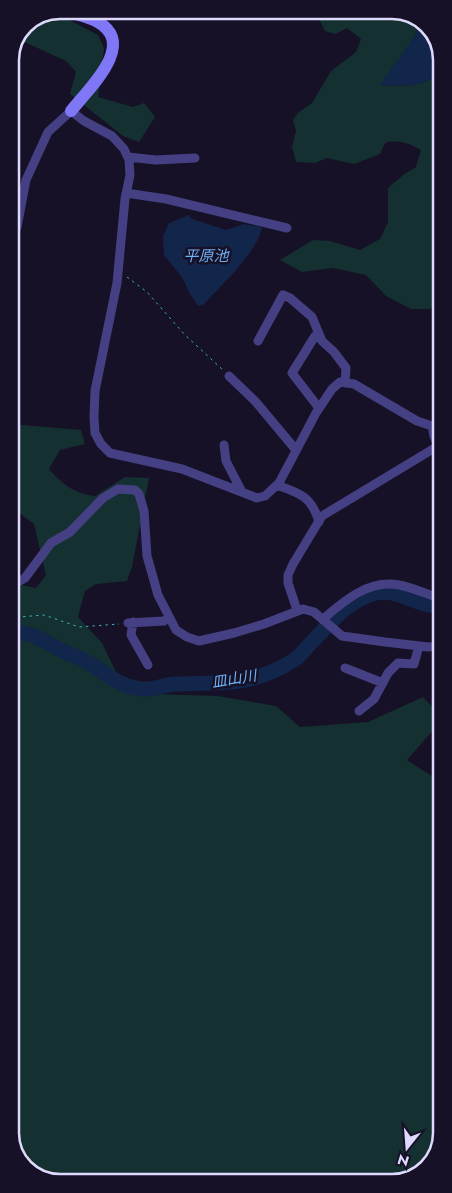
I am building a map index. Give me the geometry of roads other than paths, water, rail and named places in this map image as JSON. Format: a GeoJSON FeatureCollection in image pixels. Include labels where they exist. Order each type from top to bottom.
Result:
{"type":"FeatureCollection","features":[{"type":"Feature","properties":{"kind":"street"},"geometry":{"type":"LineString","coordinates":[[19,217],[26,180],[48,132],[71,110],[103,74],[112,57],[113,45],[110,34],[99,23],[88,19]]}},
{"type":"Feature","properties":{"kind":"street"},"geometry":{"type":"LineString","coordinates":[[71,110],[84,121],[112,136],[124,149],[128,157],[130,175],[126,193],[118,272],[95,391],[95,433],[101,444],[110,453],[182,469],[257,498],[265,496],[277,486],[319,408],[332,389],[340,382],[354,384],[417,421],[433,423]]}},
{"type":"Feature","properties":{"kind":"street"},"geometry":{"type":"LineString","coordinates":[[128,157],[156,160],[195,158]]}},
{"type":"Feature","properties":{"kind":"street"},"geometry":{"type":"LineString","coordinates":[[126,193],[166,199],[286,228]]}},
{"type":"Feature","properties":{"kind":"street"},"geometry":{"type":"LineString","coordinates":[[258,341],[283,295],[290,298],[312,317],[322,341],[334,352],[346,368],[345,383]]}},
{"type":"Feature","properties":{"kind":"street"},"geometry":{"type":"LineString","coordinates":[[319,334],[315,336],[292,373],[319,408]]}},
{"type":"Feature","properties":{"kind":"street"},"geometry":{"type":"LineString","coordinates":[[229,376],[255,401],[296,450]]}},
{"type":"Feature","properties":{"kind":"street"},"geometry":{"type":"LineString","coordinates":[[224,445],[226,461],[242,492]]}},
{"type":"Feature","properties":{"kind":"street"},"geometry":{"type":"LineString","coordinates":[[297,610],[288,583],[288,575],[322,516],[433,452]]}},
{"type":"Feature","properties":{"kind":"street"},"geometry":{"type":"LineString","coordinates":[[277,486],[294,490],[311,502],[319,522]]}},
{"type":"Feature","properties":{"kind":"street"},"geometry":{"type":"LineString","coordinates":[[19,581],[25,578],[51,543],[70,532],[103,498],[118,490],[135,490],[139,494],[144,511],[147,556],[158,595],[176,630],[187,637],[199,640],[234,633],[303,609],[314,612],[342,636],[419,646],[433,646]]}},
{"type":"Feature","properties":{"kind":"street"},"geometry":{"type":"LineString","coordinates":[[323,619],[348,598],[376,585],[398,584],[433,596]]}},
{"type":"Feature","properties":{"kind":"street"},"geometry":{"type":"LineString","coordinates":[[148,665],[131,635],[130,623],[164,621],[169,617]]}},
{"type":"Feature","properties":{"kind":"street"},"geometry":{"type":"LineString","coordinates":[[359,711],[374,699],[388,673],[398,663],[414,664],[419,646]]}},
{"type":"Feature","properties":{"kind":"street"},"geometry":{"type":"LineString","coordinates":[[345,668],[383,683]]}},
{"type":"Feature","properties":{"kind":"water"},"geometry":{"type":"Polygon","coordinates":[[[418,28],[428,39],[432,49],[433,78],[413,85],[380,85],[415,36],[418,28]]]}},
{"type":"Feature","properties":{"kind":"water","name":"平原池"},"geometry":{"type":"Polygon","coordinates":[[[189,215],[192,219],[226,230],[244,224],[262,227],[247,257],[204,304],[198,306],[182,277],[164,255],[163,236],[169,223],[189,215]]]}},
{"type":"Feature","properties":{"kind":"waterway","name":"皿山川"},"geometry":{"type":"LineString","coordinates":[[19,633],[32,635],[82,659],[130,687],[148,689],[174,684],[222,683],[250,679],[279,669],[302,653],[347,608],[376,593],[392,593],[433,606]]}}]}
